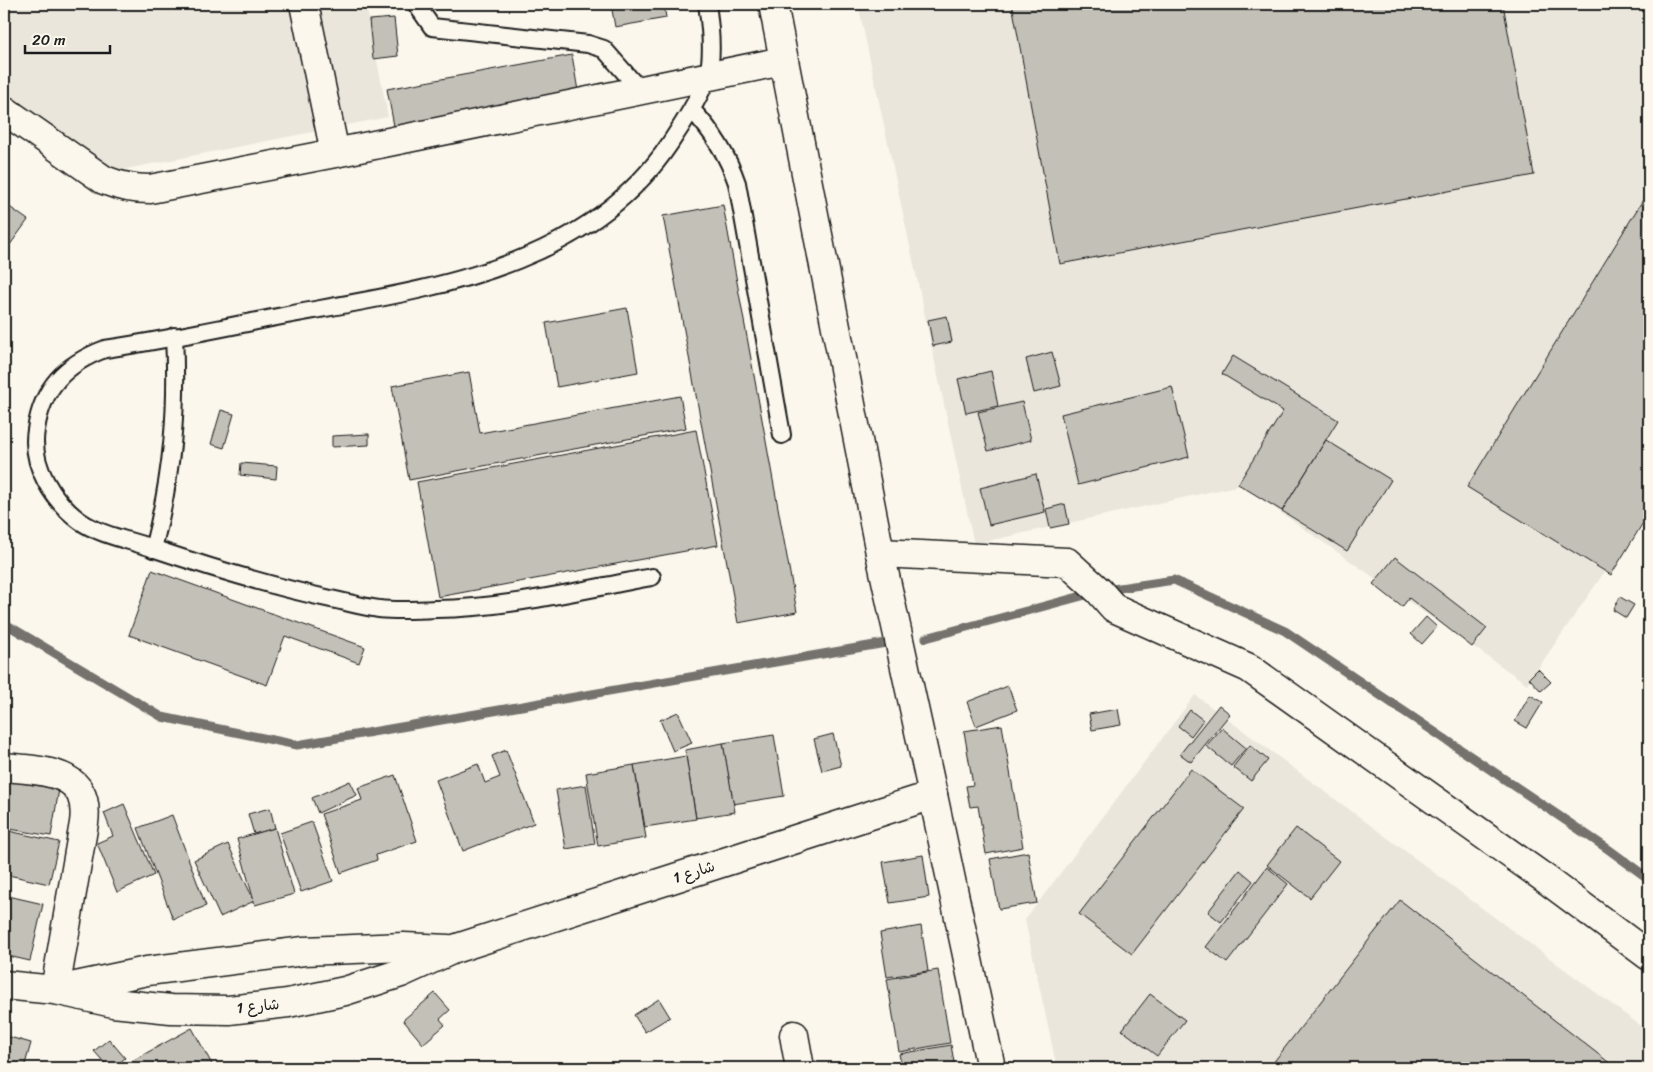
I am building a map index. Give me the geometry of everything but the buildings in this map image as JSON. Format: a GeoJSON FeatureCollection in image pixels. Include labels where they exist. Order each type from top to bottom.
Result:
{"type":"FeatureCollection","features":[{"type":"Feature","properties":{"kind":"street"},"geometry":{"type":"LineString","coordinates":[[304,4],[335,153]]}},
{"type":"Feature","properties":{"kind":"street"},"geometry":{"type":"LineString","coordinates":[[772,4],[880,553],[991,1068]]}},
{"type":"Feature","properties":{"kind":"street"},"geometry":{"type":"LineString","coordinates":[[4,110],[104,180],[118,186],[134,189],[166,187],[783,61]]}},
{"type":"Feature","properties":{"kind":"street"},"geometry":{"type":"LineString","coordinates":[[880,553],[1067,562],[1099,591],[1114,608],[1249,668],[1548,880],[1649,956]]}},
{"type":"Feature","properties":{"kind":"street"},"geometry":{"type":"LineString","coordinates":[[4,767],[58,774],[69,779],[77,788],[86,810],[56,990]]}},
{"type":"Feature","properties":{"kind":"street","name":"شارع 1"},"geometry":{"type":"LineString","coordinates":[[4,985],[56,990],[113,1003],[171,1009],[229,1010],[288,1003],[345,991],[400,972],[454,949],[933,795]]}},
{"type":"Feature","properties":{"kind":"street","name":"شارع 1"},"geometry":{"type":"LineString","coordinates":[[56,990],[147,971],[304,950],[404,947],[454,949]]}},
{"type":"Feature","properties":{"kind":"street"},"geometry":{"type":"LineString","coordinates":[[794,1035],[800,1068]]}},
{"type":"Feature","properties":{"kind":"lane"},"geometry":{"type":"LineString","coordinates":[[416,4],[432,27],[588,44],[604,49],[640,90]]}},
{"type":"Feature","properties":{"kind":"lane"},"geometry":{"type":"LineString","coordinates":[[652,577],[501,604],[436,609],[379,608],[293,591],[203,566],[100,531],[82,522],[66,509],[53,493],[43,476],[37,456],[35,436],[38,416],[45,398],[56,381],[70,367],[86,356],[105,349],[386,297],[468,278],[521,260],[571,236],[617,204],[646,175],[669,146],[692,110],[708,75],[711,36],[707,4]]}},
{"type":"Feature","properties":{"kind":"lane"},"geometry":{"type":"LineString","coordinates":[[692,110],[715,136],[737,183],[782,435]]}},
{"type":"Feature","properties":{"kind":"lane"},"geometry":{"type":"LineString","coordinates":[[152,548],[162,514],[173,444],[176,372],[174,336]]}},
{"type":"Feature","properties":{"kind":"shaded area"},"geometry":{"type":"Polygon","coordinates":[[[4,4],[366,4],[388,117],[116,171],[4,93],[4,4]]]}},
{"type":"Feature","properties":{"kind":"shaded area"},"geometry":{"type":"Polygon","coordinates":[[[858,4],[1649,4],[1649,508],[1527,684],[1241,485],[974,544],[858,4]]]}},
{"type":"Feature","properties":{"kind":"shaded area"},"geometry":{"type":"Polygon","coordinates":[[[1195,695],[1649,1032],[1649,1068],[1057,1068],[1025,920],[1195,695]]]}},
{"type":"Feature","properties":{"kind":"waterway"},"geometry":{"type":"LineString","coordinates":[[1106,590],[1174,580],[1285,631],[1608,849],[1649,879]]}},
{"type":"Feature","properties":{"kind":"waterway"},"geometry":{"type":"LineString","coordinates":[[926,638],[1093,593]]}},
{"type":"Feature","properties":{"kind":"waterway"},"geometry":{"type":"LineString","coordinates":[[4,623],[162,717],[297,745],[886,643]]}}]}
